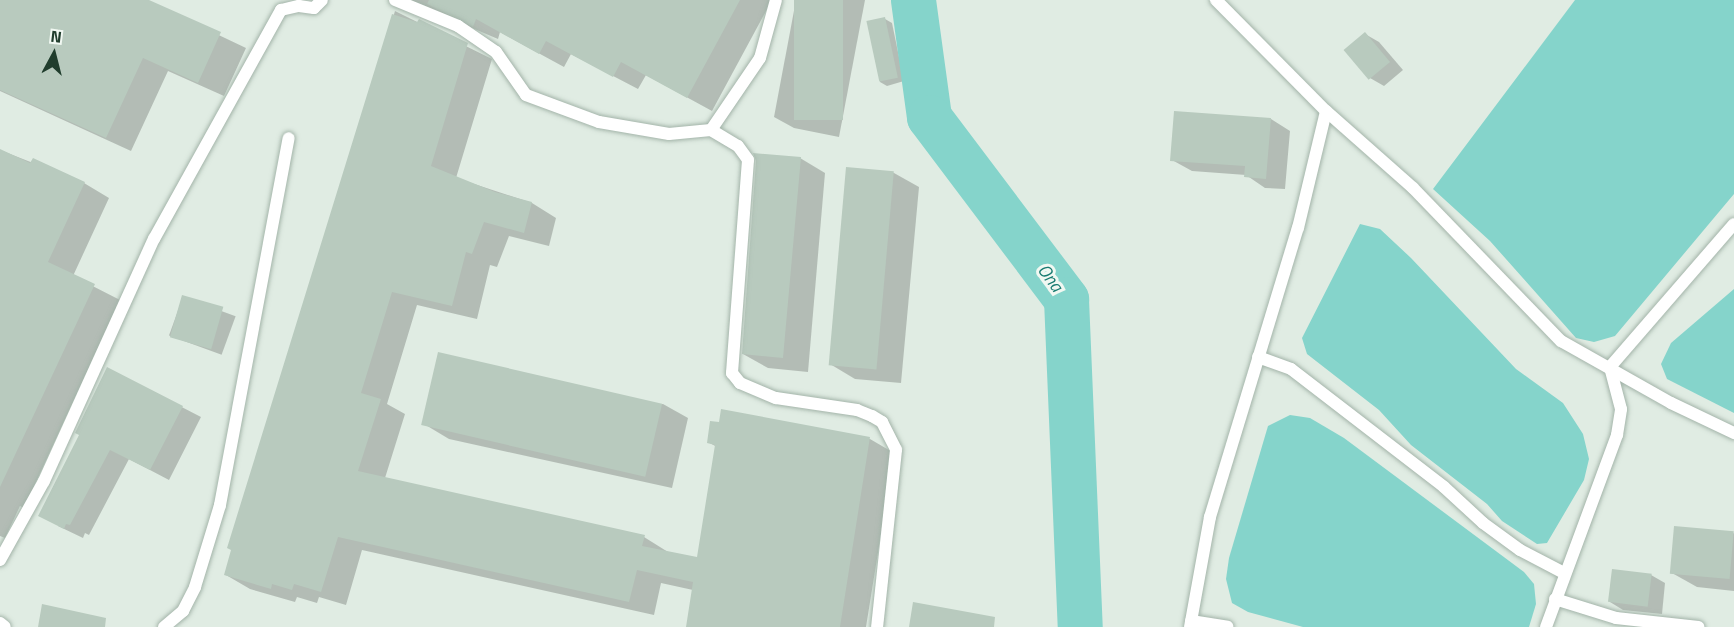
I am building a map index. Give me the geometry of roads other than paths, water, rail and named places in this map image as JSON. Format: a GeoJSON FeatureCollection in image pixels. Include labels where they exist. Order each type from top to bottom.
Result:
{"type":"FeatureCollection","features":[{"type":"Feature","properties":{"kind":"lane"},"geometry":{"type":"LineString","coordinates":[[0,560],[44,480],[154,239],[281,10],[299,6],[314,8],[322,0]]}},
{"type":"Feature","properties":{"kind":"lane"},"geometry":{"type":"LineString","coordinates":[[395,0],[458,26],[496,52],[526,95],[599,123],[669,134],[711,130],[738,146],[748,160],[732,373],[740,382],[776,398],[857,410],[882,422],[896,450],[877,627]]}},
{"type":"Feature","properties":{"kind":"lane"},"geometry":{"type":"LineString","coordinates":[[711,130],[760,58],[776,0]]}},
{"type":"Feature","properties":{"kind":"lane"},"geometry":{"type":"LineString","coordinates":[[1216,0],[1326,111],[1413,188],[1561,341],[1671,404],[1734,433]]}},
{"type":"Feature","properties":{"kind":"lane"},"geometry":{"type":"LineString","coordinates":[[1228,627],[1190,624],[1210,518],[1298,228],[1326,111]]}},
{"type":"Feature","properties":{"kind":"lane"},"geometry":{"type":"LineString","coordinates":[[164,627],[183,611],[195,587],[220,505],[290,138]]}},
{"type":"Feature","properties":{"kind":"lane"},"geometry":{"type":"LineString","coordinates":[[1610,367],[1734,224]]}},
{"type":"Feature","properties":{"kind":"lane"},"geometry":{"type":"LineString","coordinates":[[1258,357],[1291,369],[1444,487],[1483,523],[1520,550],[1564,573]]}},
{"type":"Feature","properties":{"kind":"lane"},"geometry":{"type":"LineString","coordinates":[[1545,627],[1617,435],[1621,410],[1610,367]]}},
{"type":"Feature","properties":{"kind":"lane"},"geometry":{"type":"LineString","coordinates":[[1555,599],[1616,618],[1699,627]]}},
{"type":"Feature","properties":{"kind":"lane"},"geometry":{"type":"LineString","coordinates":[[0,623],[5,627]]}},
{"type":"Feature","properties":{"kind":"water"},"geometry":{"type":"Polygon","coordinates":[[[1575,0],[1734,0],[1734,194],[1615,336],[1594,342],[1576,338],[1490,241],[1433,189],[1575,0]]]}},
{"type":"Feature","properties":{"kind":"water"},"geometry":{"type":"Polygon","coordinates":[[[1360,224],[1380,229],[1411,258],[1516,369],[1563,403],[1583,434],[1589,459],[1584,480],[1547,543],[1537,544],[1502,521],[1487,504],[1411,445],[1379,410],[1307,354],[1302,338],[1360,224]]]}},
{"type":"Feature","properties":{"kind":"water"},"geometry":{"type":"Polygon","coordinates":[[[1734,289],[1734,413],[1667,379],[1661,364],[1671,343],[1734,289]]]}},
{"type":"Feature","properties":{"kind":"water"},"geometry":{"type":"Polygon","coordinates":[[[1290,415],[1310,418],[1344,438],[1524,572],[1534,584],[1536,604],[1529,627],[1303,627],[1248,612],[1232,603],[1226,579],[1229,558],[1268,426],[1290,415]]]}},
{"type":"Feature","properties":{"kind":"waterway","name":"Ona"},"geometry":{"type":"LineString","coordinates":[[913,0],[929,117],[1066,299],[1080,627]]}}]}
